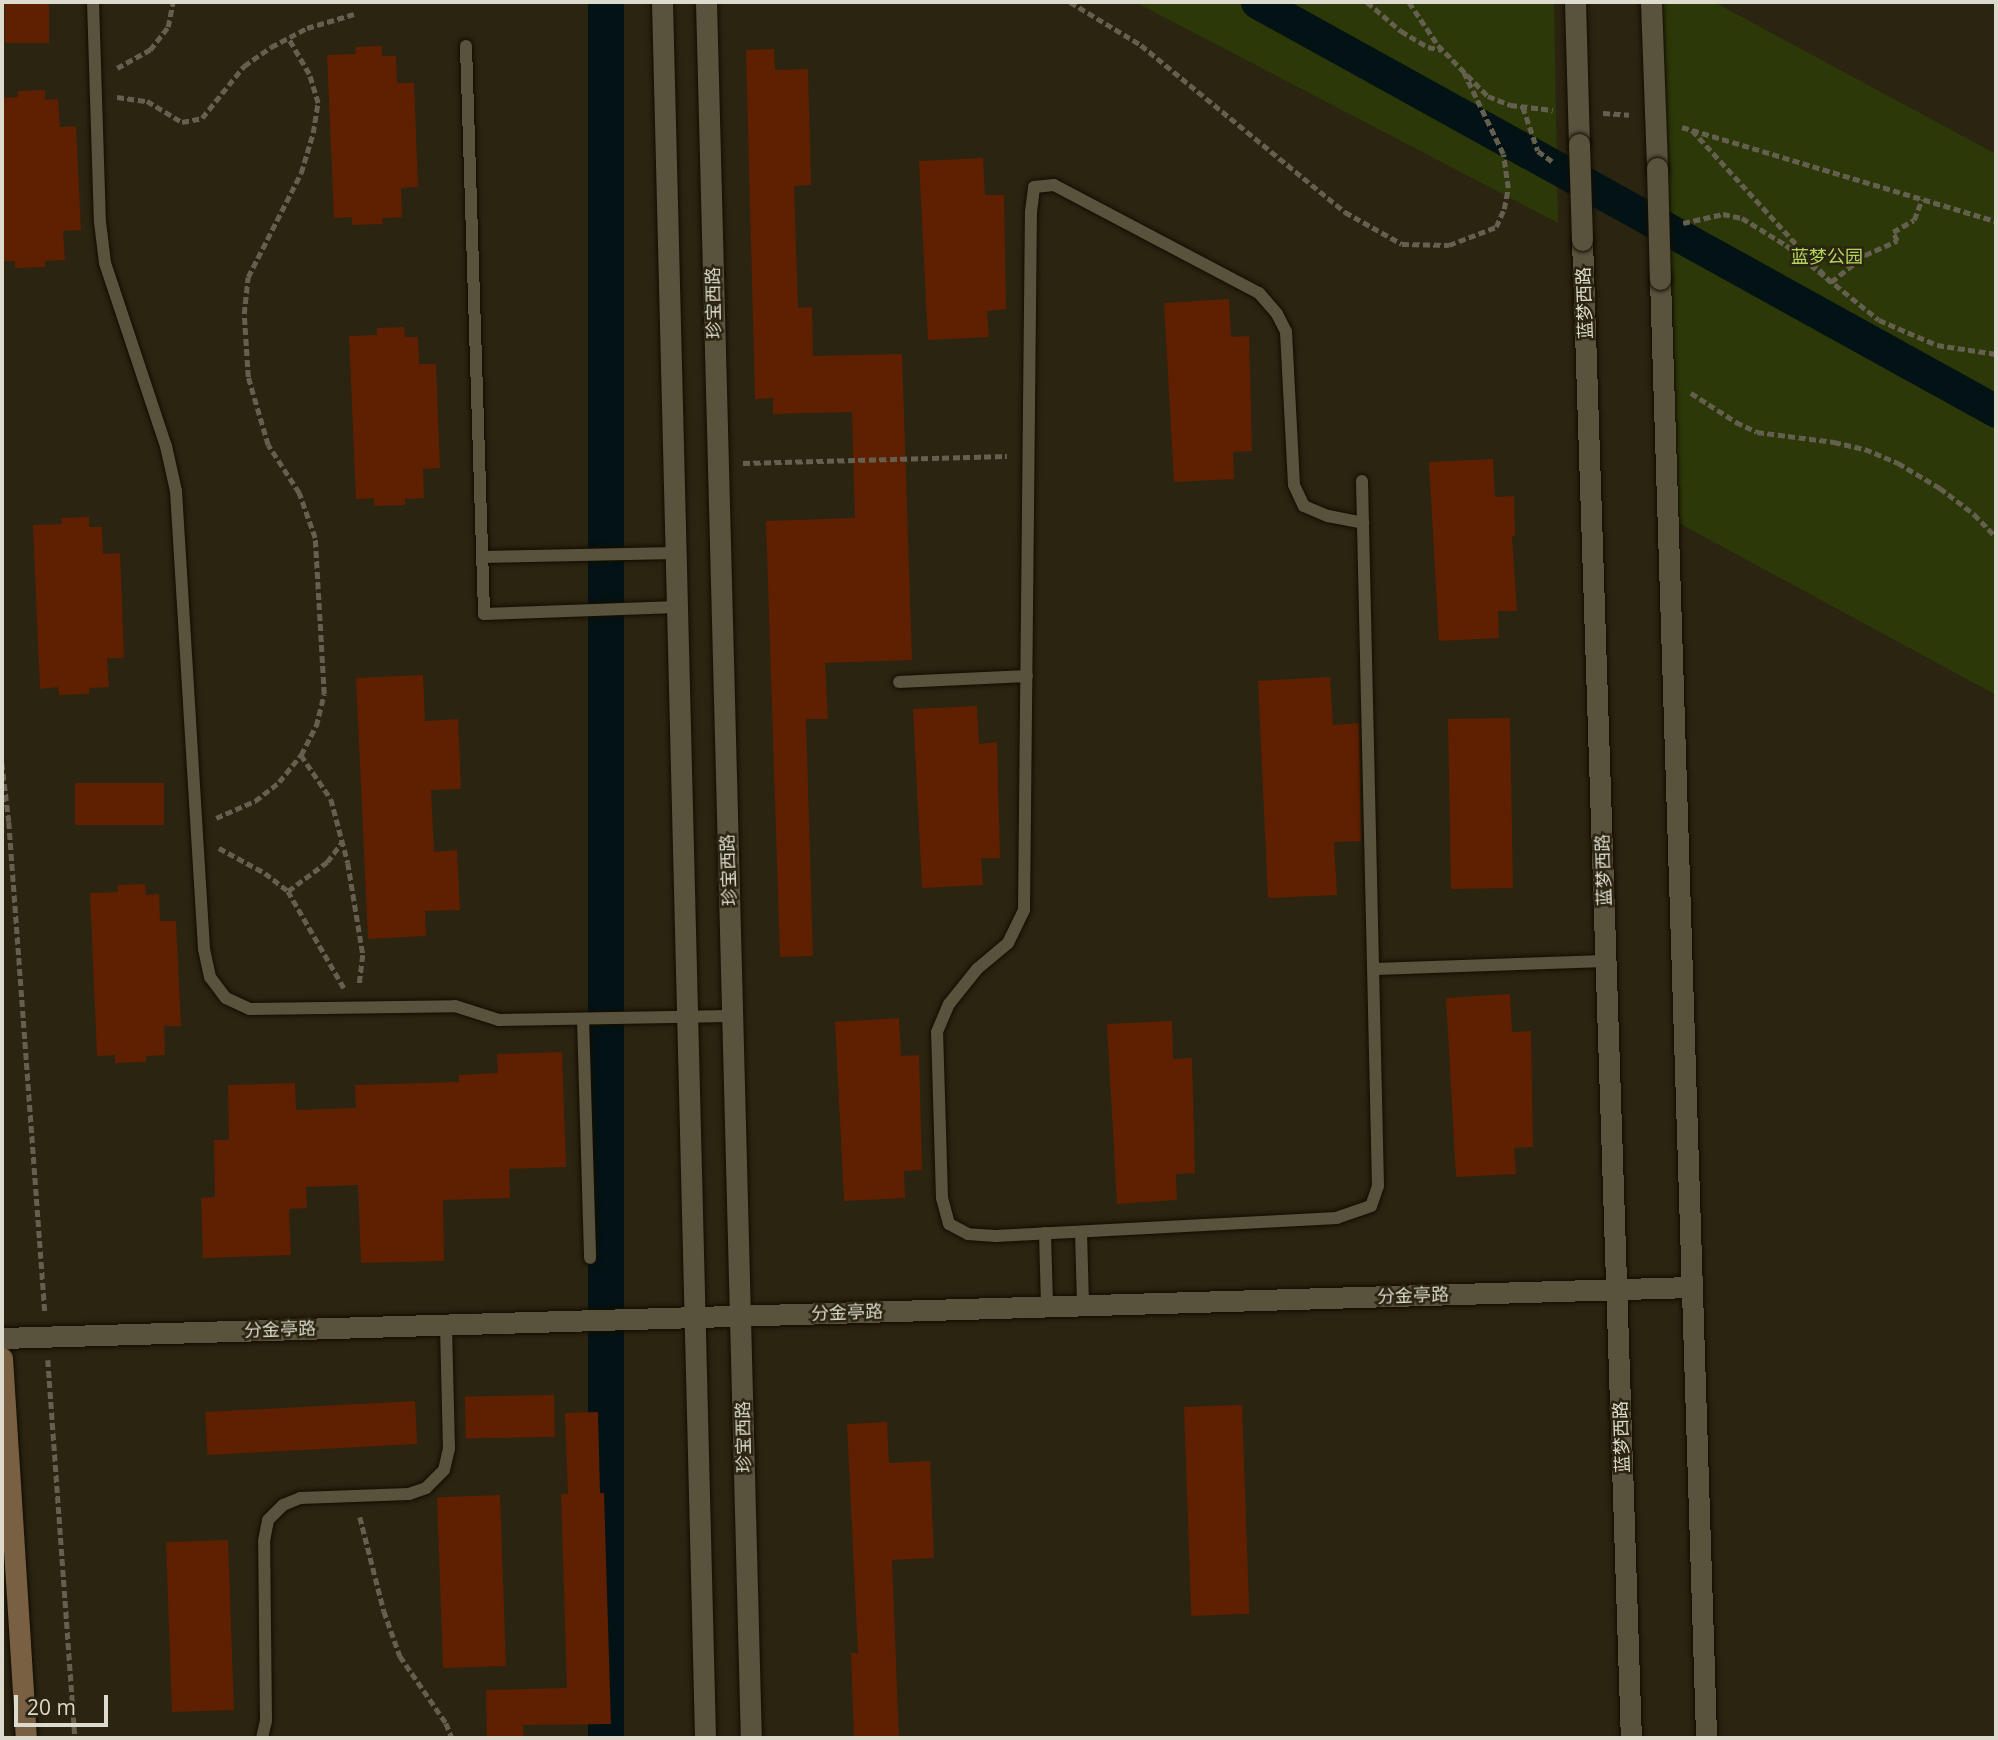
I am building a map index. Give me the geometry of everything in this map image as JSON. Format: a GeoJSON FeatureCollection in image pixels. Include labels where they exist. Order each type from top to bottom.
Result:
{"type":"FeatureCollection","features":[{"type":"Feature","properties":{"kind":"main road"},"geometry":{"type":"LineString","coordinates":[[2,1358],[26,1738]]}},
{"type":"Feature","properties":{"kind":"street"},"geometry":{"type":"LineString","coordinates":[[662,2],[705,1738]]}},
{"type":"Feature","properties":{"kind":"street","name":"珍宝西路"},"geometry":{"type":"LineString","coordinates":[[706,2],[751,1738]]}},
{"type":"Feature","properties":{"kind":"street","name":"蓝梦西路"},"geometry":{"type":"LineString","coordinates":[[1574,2],[1631,1738]]}},
{"type":"Feature","properties":{"kind":"street"},"geometry":{"type":"LineString","coordinates":[[1651,2],[1706,1738]]}},
{"type":"Feature","properties":{"kind":"street","name":"分金亭路"},"geometry":{"type":"LineString","coordinates":[[2,1338],[1691,1287]]}},
{"type":"Feature","properties":{"kind":"lane"},"geometry":{"type":"LineString","coordinates":[[93,2],[100,222],[105,263],[166,446],[176,491],[204,949],[210,976],[226,998],[250,1009],[455,1006],[499,1020],[732,1016]]}},
{"type":"Feature","properties":{"kind":"lane"},"geometry":{"type":"LineString","coordinates":[[466,46],[484,614],[677,607]]}},
{"type":"Feature","properties":{"kind":"lane"},"geometry":{"type":"LineString","coordinates":[[1362,481],[1374,969],[1378,1186],[1371,1206],[1337,1217],[1081,1232],[968,1234],[949,1224],[942,1198],[937,1032],[948,1004],[977,969],[1008,943],[1024,910],[1031,212],[1034,187],[1054,185],[1259,293],[1277,314],[1286,331],[1294,485],[1304,506],[1328,516],[1363,523]]}},
{"type":"Feature","properties":{"kind":"lane"},"geometry":{"type":"LineString","coordinates":[[482,557],[676,553]]}},
{"type":"Feature","properties":{"kind":"lane"},"geometry":{"type":"LineString","coordinates":[[899,682],[1027,676]]}},
{"type":"Feature","properties":{"kind":"lane"},"geometry":{"type":"LineString","coordinates":[[1374,969],[1606,961]]}},
{"type":"Feature","properties":{"kind":"lane"},"geometry":{"type":"LineString","coordinates":[[583,1018],[590,1258]]}},
{"type":"Feature","properties":{"kind":"lane"},"geometry":{"type":"LineString","coordinates":[[1081,1232],[1083,1305]]}},
{"type":"Feature","properties":{"kind":"lane"},"geometry":{"type":"LineString","coordinates":[[1045,1233],[1047,1306]]}},
{"type":"Feature","properties":{"kind":"lane"},"geometry":{"type":"LineString","coordinates":[[262,1738],[266,1721],[264,1541],[268,1520],[283,1505],[300,1498],[408,1494],[426,1488],[444,1470],[449,1449],[446,1324]]}},
{"type":"Feature","properties":{"kind":"path"},"geometry":{"type":"LineString","coordinates":[[96,79],[150,50],[168,27],[173,2]]}},
{"type":"Feature","properties":{"kind":"path"},"geometry":{"type":"LineString","coordinates":[[1070,2],[1141,45],[1345,212],[1402,244],[1449,246],[1496,227],[1508,188],[1503,155],[1464,73]]}},
{"type":"Feature","properties":{"kind":"path"},"geometry":{"type":"LineString","coordinates":[[1367,2],[1402,31],[1428,47],[1444,51]]}},
{"type":"Feature","properties":{"kind":"path"},"geometry":{"type":"LineString","coordinates":[[1409,2],[1444,51],[1488,96],[1523,107],[1578,113],[1613,113],[1655,119],[1996,221]]}},
{"type":"Feature","properties":{"kind":"path"},"geometry":{"type":"LineString","coordinates":[[96,93],[147,101],[182,122],[202,118],[244,66],[307,28],[354,14]]}},
{"type":"Feature","properties":{"kind":"path"},"geometry":{"type":"LineString","coordinates":[[197,825],[255,801],[279,782],[301,755],[316,726],[324,694],[315,538],[299,493],[268,445],[248,377],[244,314],[248,277],[301,173],[313,133],[318,103],[309,74],[288,38]]}},
{"type":"Feature","properties":{"kind":"path"},"geometry":{"type":"LineString","coordinates":[[1523,107],[1538,151],[1564,168]]}},
{"type":"Feature","properties":{"kind":"path"},"geometry":{"type":"LineString","coordinates":[[1691,130],[1831,282],[1865,255],[1897,241],[1893,232],[1914,220],[1922,199]]}},
{"type":"Feature","properties":{"kind":"path"},"geometry":{"type":"LineString","coordinates":[[1680,224],[1723,214],[1742,218],[1786,245],[1879,320],[1937,345],[1996,354]]}},
{"type":"Feature","properties":{"kind":"path"},"geometry":{"type":"LineString","coordinates":[[1663,366],[1692,395],[1757,432],[1844,444],[1865,449],[1898,463],[1940,488],[1974,514],[1996,537]]}},
{"type":"Feature","properties":{"kind":"path"},"geometry":{"type":"LineString","coordinates":[[718,464],[1029,455]]}},
{"type":"Feature","properties":{"kind":"path"},"geometry":{"type":"LineString","coordinates":[[301,755],[331,799],[342,841],[363,956],[353,1007]]}},
{"type":"Feature","properties":{"kind":"path"},"geometry":{"type":"LineString","coordinates":[[2,763],[9,821],[75,1738]]}},
{"type":"Feature","properties":{"kind":"path"},"geometry":{"type":"LineString","coordinates":[[198,841],[229,850],[288,891],[337,971],[353,1007]]}},
{"type":"Feature","properties":{"kind":"path"},"geometry":{"type":"LineString","coordinates":[[288,891],[327,862],[342,841]]}},
{"type":"Feature","properties":{"kind":"path"},"geometry":{"type":"LineString","coordinates":[[354,1496],[384,1611],[400,1656],[446,1723],[452,1738]]}},
{"type":"Feature","properties":{"kind":"green space"},"geometry":{"type":"Polygon","coordinates":[[[1135,2],[1554,2],[1558,223],[1135,2]]]}},
{"type":"Feature","properties":{"kind":"green space","name":"蓝梦公园"},"geometry":{"type":"Polygon","coordinates":[[[1650,2],[1714,2],[1996,154],[1996,695],[1664,515],[1650,2]]]}},
{"type":"Feature","properties":{"kind":"shaded area"},"geometry":{"type":"Polygon","coordinates":[[[588,2],[624,2],[624,1738],[588,1738],[588,2]]]}},
{"type":"Feature","properties":{"kind":"building"},"geometry":{"type":"Polygon","coordinates":[[[5,2],[49,2],[49,43],[5,43],[5,2]]]}},
{"type":"Feature","properties":{"kind":"building"},"geometry":{"type":"Polygon","coordinates":[[[382,46],[382,56],[396,56],[397,83],[414,83],[418,187],[401,188],[402,217],[382,218],[383,224],[352,225],[352,217],[334,218],[327,55],[356,54],[355,47],[382,46]]]}},
{"type":"Feature","properties":{"kind":"building"},"geometry":{"type":"Polygon","coordinates":[[[774,49],[775,70],[808,69],[811,185],[794,186],[798,308],[812,307],[813,356],[902,354],[912,660],[825,663],[828,719],[806,719],[813,956],[780,957],[766,521],[855,518],[852,412],[773,414],[773,398],[755,399],[746,50],[774,49]]]}},
{"type":"Feature","properties":{"kind":"building"},"geometry":{"type":"Polygon","coordinates":[[[45,90],[45,100],[58,99],[60,127],[76,126],[81,230],[63,231],[65,260],[45,261],[45,267],[15,268],[15,261],[2,261],[2,98],[18,97],[18,91],[45,90]]]}},
{"type":"Feature","properties":{"kind":"building"},"geometry":{"type":"Polygon","coordinates":[[[983,158],[985,195],[1004,195],[1006,309],[987,311],[989,337],[928,340],[919,161],[983,158]]]}},
{"type":"Feature","properties":{"kind":"building"},"geometry":{"type":"Polygon","coordinates":[[[1229,299],[1231,337],[1249,336],[1252,451],[1233,452],[1234,479],[1174,482],[1164,303],[1229,299]]]}},
{"type":"Feature","properties":{"kind":"building"},"geometry":{"type":"Polygon","coordinates":[[[404,327],[405,337],[418,337],[419,364],[436,364],[440,468],[423,469],[424,498],[405,499],[405,505],[374,506],[374,498],[356,499],[349,336],[377,335],[377,328],[404,327]]]}},
{"type":"Feature","properties":{"kind":"building"},"geometry":{"type":"Polygon","coordinates":[[[1493,459],[1495,497],[1514,496],[1515,536],[1512,536],[1517,611],[1498,611],[1499,638],[1439,641],[1429,462],[1493,459]]]}},
{"type":"Feature","properties":{"kind":"building"},"geometry":{"type":"Polygon","coordinates":[[[89,517],[89,527],[102,527],[103,554],[120,553],[124,658],[107,658],[109,687],[89,688],[89,694],[59,695],[58,687],[40,689],[33,525],[62,524],[61,518],[89,517]]]}},
{"type":"Feature","properties":{"kind":"building"},"geometry":{"type":"Polygon","coordinates":[[[423,675],[425,721],[458,719],[461,789],[431,790],[434,852],[457,850],[460,910],[425,911],[426,936],[368,939],[356,678],[423,675]]]}},
{"type":"Feature","properties":{"kind":"building"},"geometry":{"type":"Polygon","coordinates":[[[1330,677],[1333,725],[1359,723],[1361,841],[1334,842],[1337,895],[1268,898],[1258,681],[1330,677]]]}},
{"type":"Feature","properties":{"kind":"building"},"geometry":{"type":"Polygon","coordinates":[[[977,706],[979,744],[997,742],[1000,858],[981,858],[983,885],[922,888],[913,709],[977,706]]]}},
{"type":"Feature","properties":{"kind":"building"},"geometry":{"type":"Polygon","coordinates":[[[1510,718],[1513,888],[1451,889],[1448,719],[1510,718]]]}},
{"type":"Feature","properties":{"kind":"building"},"geometry":{"type":"Polygon","coordinates":[[[75,783],[164,783],[164,825],[75,825],[75,783]]]}},
{"type":"Feature","properties":{"kind":"building"},"geometry":{"type":"Polygon","coordinates":[[[145,884],[146,895],[159,894],[160,921],[176,921],[181,1026],[164,1026],[165,1055],[146,1056],[146,1062],[115,1063],[115,1055],[97,1056],[90,893],[118,892],[118,885],[145,884]]]}},
{"type":"Feature","properties":{"kind":"building"},"geometry":{"type":"Polygon","coordinates":[[[1510,994],[1512,1032],[1531,1031],[1533,1147],[1514,1148],[1516,1174],[1456,1177],[1446,998],[1510,994]]]}},
{"type":"Feature","properties":{"kind":"building"},"geometry":{"type":"Polygon","coordinates":[[[899,1018],[901,1056],[919,1055],[922,1170],[904,1171],[905,1198],[844,1201],[835,1022],[899,1018]]]}},
{"type":"Feature","properties":{"kind":"building"},"geometry":{"type":"Polygon","coordinates":[[[1172,1021],[1173,1059],[1192,1058],[1195,1173],[1176,1174],[1177,1200],[1117,1204],[1107,1024],[1172,1021]]]}},
{"type":"Feature","properties":{"kind":"building"},"geometry":{"type":"Polygon","coordinates":[[[562,1052],[566,1167],[509,1169],[510,1198],[443,1200],[444,1261],[361,1263],[358,1185],[306,1187],[307,1208],[289,1209],[291,1255],[203,1258],[201,1198],[215,1197],[214,1140],[229,1140],[228,1085],[295,1083],[296,1110],[356,1108],[355,1085],[459,1082],[459,1075],[498,1073],[497,1054],[562,1052]]]}},
{"type":"Feature","properties":{"kind":"building"},"geometry":{"type":"Polygon","coordinates":[[[554,1395],[555,1437],[466,1439],[465,1397],[554,1395]]]}},
{"type":"Feature","properties":{"kind":"building"},"geometry":{"type":"Polygon","coordinates":[[[415,1401],[417,1444],[208,1455],[205,1412],[415,1401]]]}},
{"type":"Feature","properties":{"kind":"building"},"geometry":{"type":"Polygon","coordinates":[[[1242,1405],[1249,1614],[1191,1616],[1184,1407],[1242,1405]]]}},
{"type":"Feature","properties":{"kind":"building"},"geometry":{"type":"Polygon","coordinates":[[[598,1412],[600,1493],[604,1493],[611,1724],[523,1725],[524,1738],[487,1738],[486,1690],[567,1688],[561,1494],[568,1494],[565,1413],[598,1412]]]}},
{"type":"Feature","properties":{"kind":"building"},"geometry":{"type":"Polygon","coordinates":[[[887,1422],[889,1463],[930,1461],[934,1558],[892,1560],[899,1738],[854,1738],[851,1653],[858,1653],[847,1424],[887,1422]]]}},
{"type":"Feature","properties":{"kind":"building"},"geometry":{"type":"Polygon","coordinates":[[[500,1495],[506,1666],[443,1668],[437,1497],[500,1495]]]}},
{"type":"Feature","properties":{"kind":"building"},"geometry":{"type":"Polygon","coordinates":[[[228,1540],[234,1710],[172,1712],[166,1542],[228,1540]]]}},
{"type":"Feature","properties":{"kind":"waterway"},"geometry":{"type":"LineString","coordinates":[[1257,2],[1996,411]]}}]}
